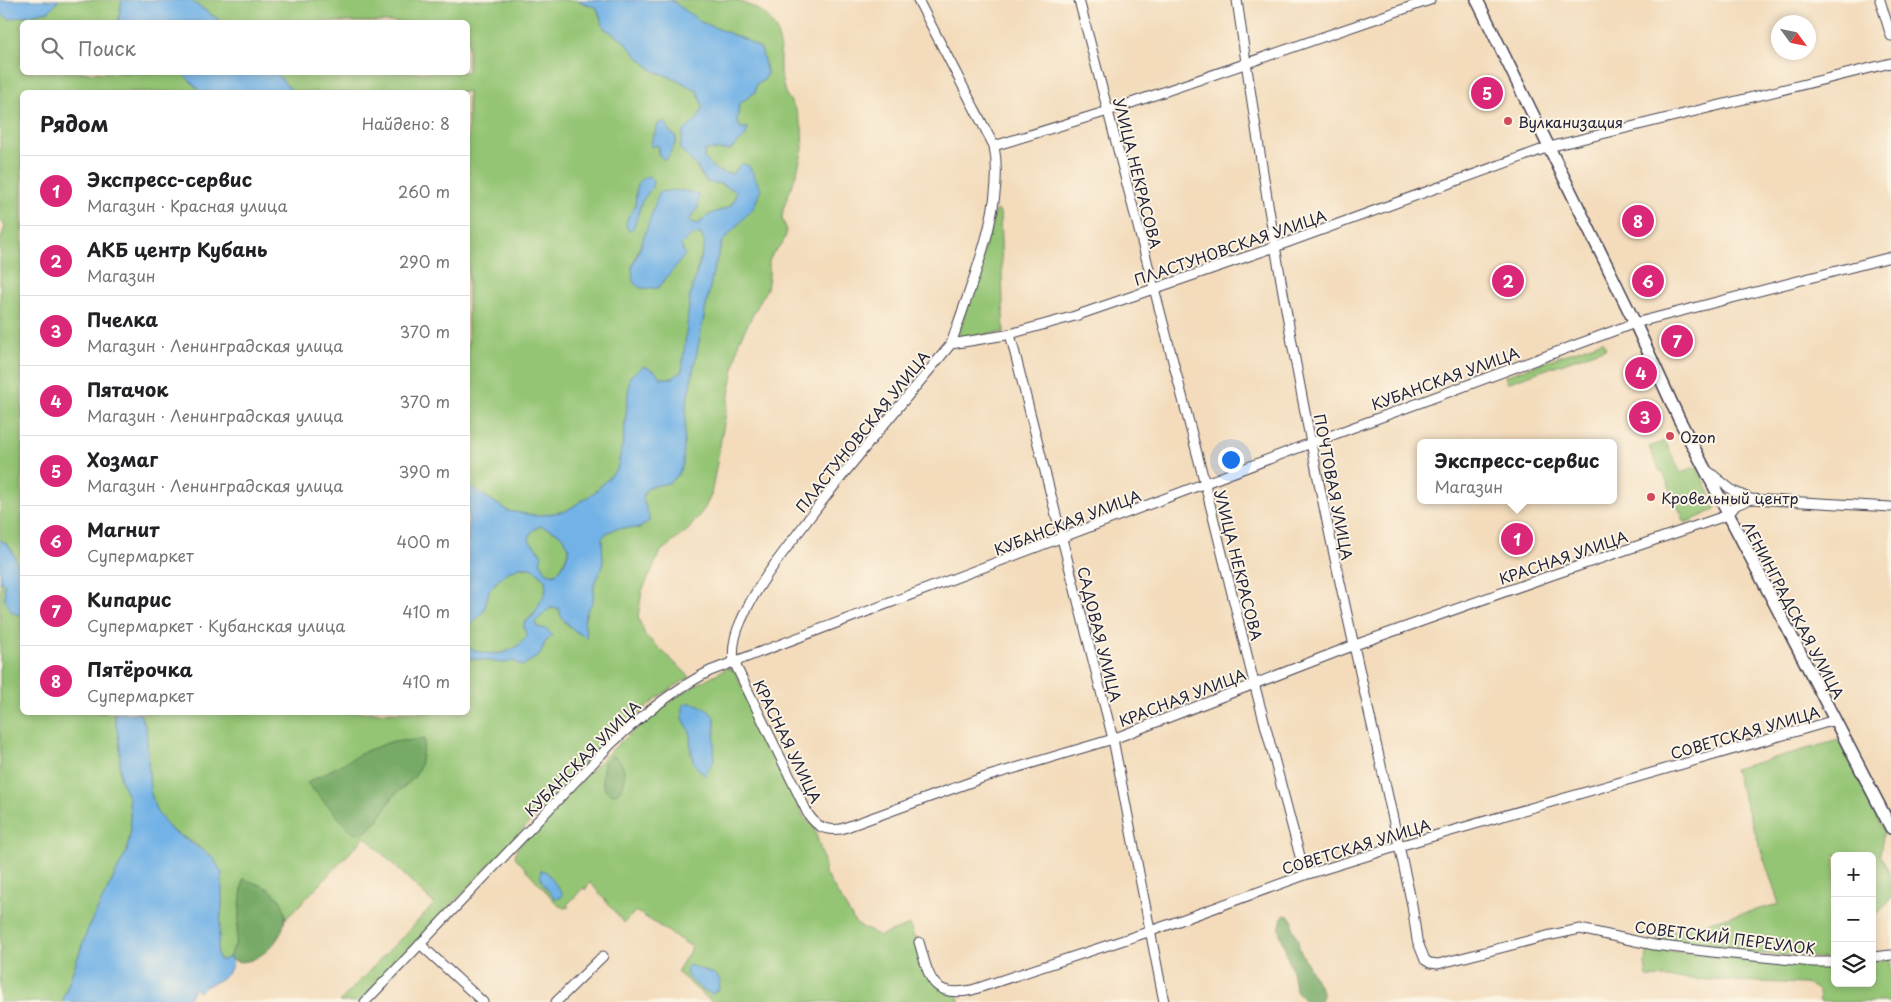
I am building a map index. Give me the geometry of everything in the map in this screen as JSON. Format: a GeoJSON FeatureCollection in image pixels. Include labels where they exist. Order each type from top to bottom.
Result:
{"type":"FeatureCollection","features":[{"type":"Feature","properties":{"kind":"main road","name":"ЛЕНИНГРАДСКАЯ УЛИЦА"},"geometry":{"type":"LineString","coordinates":[[1477,0],[1704,468],[1891,828]]}},
{"type":"Feature","properties":{"kind":"street"},"geometry":{"type":"LineString","coordinates":[[918,0],[994,146],[998,167],[994,207],[982,251],[951,344]]}},
{"type":"Feature","properties":{"kind":"street","name":"УЛИЦА НЕКРАСОВА"},"geometry":{"type":"LineString","coordinates":[[1079,0],[1206,484],[1254,683],[1305,875]]}},
{"type":"Feature","properties":{"kind":"street","name":"ПОЧТОВАЯ УЛИЦА"},"geometry":{"type":"LineString","coordinates":[[1237,0],[1275,247],[1311,443],[1352,646],[1399,846],[1412,905],[1414,925],[1423,956],[1427,962],[1438,964]]}},
{"type":"Feature","properties":{"kind":"street"},"geometry":{"type":"LineString","coordinates":[[994,146],[1108,111],[1430,0]]}},
{"type":"Feature","properties":{"kind":"street"},"geometry":{"type":"LineString","coordinates":[[1880,0],[1891,36]]}},
{"type":"Feature","properties":{"kind":"street","name":"ПЛАСТУНОВСКАЯ УЛИЦА"},"geometry":{"type":"LineString","coordinates":[[734,662],[733,649],[738,629],[760,587],[820,503],[951,344],[1010,334],[1074,316],[1275,247],[1549,147],[1891,63]]}},
{"type":"Feature","properties":{"kind":"street","name":"КУБАНСКАЯ УЛИЦА"},"geometry":{"type":"LineString","coordinates":[[365,1002],[628,728],[683,686],[710,671],[1311,443],[1635,323],[1891,256]]}},
{"type":"Feature","properties":{"kind":"street","name":"САДОВАЯ УЛИЦА"},"geometry":{"type":"LineString","coordinates":[[1010,334],[1113,739],[1164,1002]]}},
{"type":"Feature","properties":{"kind":"street"},"geometry":{"type":"LineString","coordinates":[[1704,468],[1733,491],[1751,499],[1891,507]]}},
{"type":"Feature","properties":{"kind":"street","name":"КРАСНАЯ УЛИЦА"},"geometry":{"type":"LineString","coordinates":[[734,662],[808,814],[817,825],[826,830],[848,828],[982,778],[1113,739],[1352,646],[1728,515],[1736,505],[1751,499]]}},
{"type":"Feature","properties":{"kind":"street","name":"СОВЕТСКАЯ УЛИЦА"},"geometry":{"type":"LineString","coordinates":[[919,942],[928,972],[936,986],[943,990],[955,992],[982,988],[1151,931],[1305,875],[1835,720]]}},
{"type":"Feature","properties":{"kind":"street","name":"СОВЕТСКИЙ ПЕРЕУЛОК"},"geometry":{"type":"LineString","coordinates":[[1438,964],[1547,936],[1580,930],[1654,945],[1813,962],[1831,962]]}},
{"type":"Feature","properties":{"kind":"street"},"geometry":{"type":"LineString","coordinates":[[420,944],[483,1002]]}},
{"type":"Feature","properties":{"kind":"street"},"geometry":{"type":"LineString","coordinates":[[1876,957],[1891,955]]}},
{"type":"Feature","properties":{"kind":"street"},"geometry":{"type":"LineString","coordinates":[[556,1002],[603,956]]}},
{"type":"Feature","properties":{"kind":"green space"},"geometry":{"type":"Polygon","coordinates":[[[59,0],[122,0],[118,20],[20,20],[20,75],[184,75],[199,90],[20,90],[20,568],[10,547],[0,540],[0,242],[5,226],[0,220],[0,13],[9,19],[49,11],[59,0]]]}},
{"type":"Feature","properties":{"kind":"green space"},"geometry":{"type":"Polygon","coordinates":[[[190,0],[576,0],[597,8],[604,28],[622,39],[654,71],[676,79],[697,91],[703,106],[698,118],[683,132],[680,149],[696,166],[706,182],[721,184],[736,191],[735,197],[731,205],[711,214],[698,224],[688,221],[698,208],[650,221],[632,267],[658,288],[670,272],[681,245],[691,235],[701,234],[705,244],[696,272],[682,371],[673,378],[661,378],[655,371],[630,376],[623,443],[617,469],[594,493],[566,511],[538,516],[508,511],[470,486],[470,90],[291,90],[278,75],[470,75],[470,20],[219,20],[190,0]],[[659,123],[651,143],[659,147],[658,153],[662,158],[676,142],[676,137],[669,131],[667,124],[659,123]],[[637,185],[635,206],[627,219],[634,226],[642,201],[652,187],[637,185]]]}},
{"type":"Feature","properties":{"kind":"green space"},"geometry":{"type":"Polygon","coordinates":[[[671,0],[735,0],[755,8],[766,15],[776,29],[780,45],[780,72],[785,93],[796,110],[802,127],[803,149],[797,172],[783,209],[782,219],[786,228],[786,235],[782,244],[773,253],[769,261],[767,288],[739,341],[711,495],[705,508],[688,530],[661,551],[642,591],[638,617],[645,635],[690,677],[661,695],[610,738],[359,1002],[339,1002],[434,904],[365,837],[286,919],[283,906],[243,880],[236,943],[229,957],[221,961],[217,954],[222,905],[197,845],[171,830],[156,811],[150,790],[146,727],[140,715],[470,715],[470,658],[503,663],[540,655],[544,644],[552,635],[546,629],[537,627],[535,622],[550,608],[559,608],[562,618],[568,625],[576,630],[586,632],[585,616],[593,602],[594,584],[603,566],[602,538],[614,529],[640,528],[649,521],[643,500],[645,492],[648,487],[669,483],[684,434],[686,406],[713,272],[722,242],[737,224],[742,163],[732,174],[717,171],[704,158],[705,150],[717,150],[741,128],[737,122],[739,104],[755,92],[756,84],[764,80],[767,73],[766,65],[746,40],[701,22],[671,0]],[[330,770],[377,822],[393,796],[414,778],[330,770]]]}},
{"type":"Feature","properties":{"kind":"green space"},"geometry":{"type":"Polygon","coordinates":[[[996,210],[1000,212],[1004,332],[959,338],[958,336],[996,210]]]}},
{"type":"Feature","properties":{"kind":"green space"},"geometry":{"type":"Polygon","coordinates":[[[1603,341],[1606,348],[1507,383],[1505,376],[1603,341]]]}},
{"type":"Feature","properties":{"kind":"green space"},"geometry":{"type":"Polygon","coordinates":[[[1665,441],[1681,473],[1697,466],[1716,506],[1715,510],[1685,523],[1662,470],[1660,471],[1649,447],[1665,441]]]}},
{"type":"Feature","properties":{"kind":"green space"},"geometry":{"type":"Polygon","coordinates":[[[541,526],[558,533],[569,547],[562,566],[553,575],[544,569],[540,559],[540,551],[529,540],[532,531],[541,526]]]}},
{"type":"Feature","properties":{"kind":"green space"},"geometry":{"type":"Polygon","coordinates":[[[519,567],[532,569],[541,574],[545,580],[546,589],[543,598],[532,615],[524,623],[527,635],[516,647],[509,651],[492,654],[476,651],[470,648],[470,626],[483,611],[489,591],[506,573],[519,567]]]}},
{"type":"Feature","properties":{"kind":"green space"},"geometry":{"type":"Polygon","coordinates":[[[0,582],[4,583],[5,599],[20,614],[20,715],[114,715],[120,747],[120,778],[129,799],[131,828],[127,851],[89,926],[62,1002],[0,1002],[0,582]]]}},
{"type":"Feature","properties":{"kind":"green space"},"geometry":{"type":"Polygon","coordinates":[[[728,668],[734,671],[804,817],[814,827],[825,865],[825,873],[856,924],[880,936],[910,925],[928,977],[958,996],[959,1002],[712,1002],[677,972],[692,947],[636,911],[624,923],[590,882],[585,890],[584,887],[567,905],[569,907],[564,908],[558,905],[515,857],[517,848],[614,748],[667,704],[728,668]],[[715,719],[690,732],[693,761],[705,775],[714,759],[715,719]]]}},
{"type":"Feature","properties":{"kind":"green space"},"geometry":{"type":"Polygon","coordinates":[[[425,739],[420,766],[414,778],[393,796],[377,822],[362,835],[353,833],[307,783],[366,751],[390,742],[425,739]]]}},
{"type":"Feature","properties":{"kind":"green space"},"geometry":{"type":"Polygon","coordinates":[[[1839,740],[1884,830],[1880,854],[1891,876],[1891,898],[1876,914],[1876,852],[1831,852],[1831,959],[1763,954],[1658,942],[1658,935],[1779,904],[1734,769],[1839,740]]]}},
{"type":"Feature","properties":{"kind":"green space"},"geometry":{"type":"Polygon","coordinates":[[[612,756],[620,761],[624,772],[622,789],[614,794],[605,789],[602,780],[604,762],[612,756]]]}},
{"type":"Feature","properties":{"kind":"green space"},"geometry":{"type":"Polygon","coordinates":[[[243,879],[272,891],[283,907],[285,920],[280,934],[261,955],[250,961],[238,962],[229,957],[236,943],[243,879]]]}},
{"type":"Feature","properties":{"kind":"green space"},"geometry":{"type":"Polygon","coordinates":[[[1285,915],[1289,916],[1293,921],[1293,929],[1299,948],[1322,991],[1323,996],[1320,1002],[1306,1002],[1297,993],[1279,930],[1282,917],[1285,915]]]}},
{"type":"Feature","properties":{"kind":"green space"},"geometry":{"type":"Polygon","coordinates":[[[1648,949],[1818,966],[1831,965],[1831,987],[1876,987],[1876,961],[1891,959],[1891,1002],[1820,1002],[1819,991],[1804,984],[1647,977],[1645,964],[1648,949]]]}},
{"type":"Feature","properties":{"kind":"water"},"geometry":{"type":"Polygon","coordinates":[[[0,0],[59,0],[49,11],[9,19],[0,13],[0,0]]]}},
{"type":"Feature","properties":{"kind":"water"},"geometry":{"type":"Polygon","coordinates":[[[122,0],[190,0],[219,20],[118,20],[122,0]]]}},
{"type":"Feature","properties":{"kind":"water"},"geometry":{"type":"Polygon","coordinates":[[[576,0],[671,0],[701,22],[746,40],[761,49],[767,73],[764,80],[756,84],[755,92],[739,104],[737,122],[741,128],[748,128],[746,136],[730,150],[705,150],[704,158],[717,171],[732,174],[742,163],[749,166],[761,189],[754,207],[722,242],[713,272],[686,406],[683,464],[677,476],[669,483],[648,487],[645,492],[643,500],[649,521],[640,528],[614,529],[602,538],[603,566],[594,584],[593,602],[584,619],[587,638],[575,631],[561,617],[559,608],[550,608],[535,622],[537,627],[546,629],[552,635],[544,644],[540,655],[522,666],[514,661],[503,663],[470,658],[470,648],[484,653],[501,653],[509,651],[522,642],[527,635],[524,623],[533,616],[546,591],[545,580],[538,572],[530,567],[519,567],[506,573],[497,581],[489,591],[484,611],[470,626],[470,486],[508,511],[538,516],[566,511],[594,493],[617,469],[623,443],[630,376],[644,366],[655,371],[661,378],[673,378],[682,371],[690,296],[705,244],[701,234],[691,235],[681,245],[685,255],[658,288],[640,288],[633,282],[632,267],[659,192],[679,190],[699,195],[698,208],[688,221],[698,224],[709,215],[728,207],[734,202],[736,191],[721,184],[707,182],[696,166],[680,149],[683,132],[698,118],[703,106],[697,91],[676,79],[654,71],[622,39],[604,28],[597,8],[576,0]],[[541,526],[532,531],[529,540],[542,555],[540,561],[547,573],[554,575],[564,563],[569,547],[555,531],[541,526]]]}},
{"type":"Feature","properties":{"kind":"water"},"geometry":{"type":"Polygon","coordinates":[[[184,75],[278,75],[291,90],[199,90],[184,75]]]}},
{"type":"Feature","properties":{"kind":"water"},"geometry":{"type":"Polygon","coordinates":[[[664,122],[667,124],[669,131],[676,137],[676,142],[666,160],[658,153],[659,147],[656,145],[651,147],[659,123],[664,122]]]}},
{"type":"Feature","properties":{"kind":"water"},"geometry":{"type":"Polygon","coordinates":[[[649,176],[653,180],[652,187],[642,201],[634,227],[629,231],[626,226],[627,219],[635,206],[637,185],[643,178],[649,176]]]}},
{"type":"Feature","properties":{"kind":"water"},"geometry":{"type":"Polygon","coordinates":[[[0,540],[10,547],[20,568],[20,615],[12,613],[5,599],[4,583],[0,582],[0,540]]]}},
{"type":"Feature","properties":{"kind":"water"},"geometry":{"type":"Polygon","coordinates":[[[687,703],[703,707],[715,719],[714,759],[705,776],[694,764],[690,732],[683,718],[683,706],[687,703]]]}},
{"type":"Feature","properties":{"kind":"water"},"geometry":{"type":"Polygon","coordinates":[[[114,715],[140,715],[146,727],[150,790],[156,811],[171,830],[213,857],[222,873],[222,905],[217,954],[221,961],[229,957],[233,963],[227,975],[199,992],[194,988],[185,1002],[62,1002],[89,926],[127,851],[131,828],[129,799],[120,778],[120,747],[114,715]]]}},
{"type":"Feature","properties":{"kind":"water"},"geometry":{"type":"Polygon","coordinates":[[[541,870],[547,872],[562,893],[561,898],[555,898],[544,885],[540,874],[541,870]]]}},
{"type":"Feature","properties":{"kind":"water"},"geometry":{"type":"Polygon","coordinates":[[[689,965],[714,974],[720,980],[719,989],[712,994],[701,989],[687,976],[686,968],[689,965]]]}},
{"type":"Feature","properties":{"kind":"place","name":"Хозмаг"},"geometry":{"type":"Point","coordinates":[1487,93]}},
{"type":"Feature","properties":{"kind":"place","name":"Вулканизация"},"geometry":{"type":"Point","coordinates":[1508,121]}},
{"type":"Feature","properties":{"kind":"place","name":"Пятёрочка"},"geometry":{"type":"Point","coordinates":[1638,221]}},
{"type":"Feature","properties":{"kind":"place","name":"АКБ центр Кубань"},"geometry":{"type":"Point","coordinates":[1508,281]}},
{"type":"Feature","properties":{"kind":"place","name":"Магнит"},"geometry":{"type":"Point","coordinates":[1648,281]}},
{"type":"Feature","properties":{"kind":"place","name":"Кипарис"},"geometry":{"type":"Point","coordinates":[1677,341]}},
{"type":"Feature","properties":{"kind":"place","name":"Пятачок"},"geometry":{"type":"Point","coordinates":[1641,373]}},
{"type":"Feature","properties":{"kind":"place","name":"Пчелка"},"geometry":{"type":"Point","coordinates":[1645,417]}},
{"type":"Feature","properties":{"kind":"place","name":"Ozon"},"geometry":{"type":"Point","coordinates":[1670,436]}},
{"type":"Feature","properties":{"kind":"place","name":"Кровельный центр"},"geometry":{"type":"Point","coordinates":[1651,497]}},
{"type":"Feature","properties":{"kind":"place","name":"Экспресс-сервис"},"geometry":{"type":"Point","coordinates":[1517,539]}}]}
